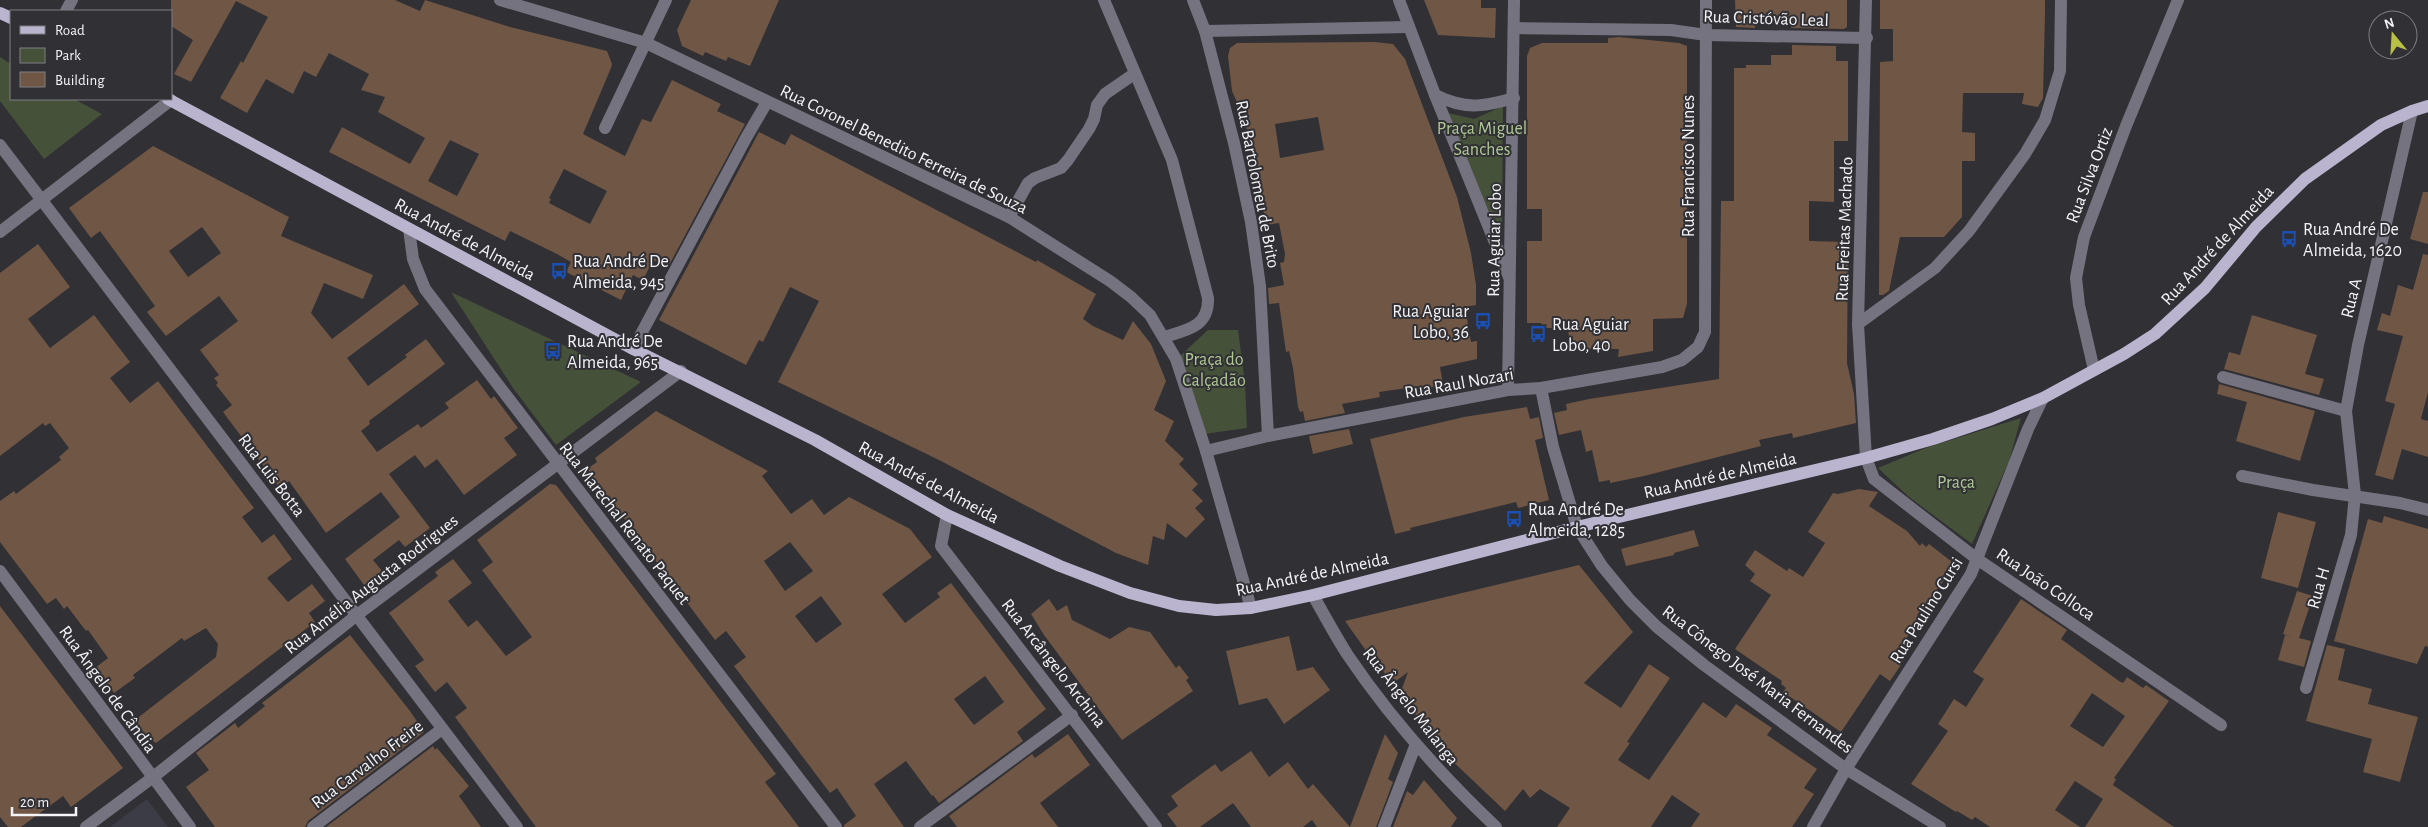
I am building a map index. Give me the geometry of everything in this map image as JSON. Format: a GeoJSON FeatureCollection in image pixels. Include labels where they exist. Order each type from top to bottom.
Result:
{"type":"FeatureCollection","features":[{"type":"Feature","properties":{"kind":"main road","name":"Rua André de Almeida"},"geometry":{"type":"LineString","coordinates":[[170,100],[633,349],[815,440],[947,515],[1060,566],[1130,593],[1179,606],[1216,610],[1251,608],[1313,595],[1577,527],[1866,458],[1950,434],[2043,398],[2124,354],[2155,334],[2205,288],[2256,227],[2305,179],[2381,125],[2412,110],[2428,106]]}},
{"type":"Feature","properties":{"kind":"street","name":"Rua Coronel Benedito Ferreira de Souza"},"geometry":{"type":"LineString","coordinates":[[500,0],[646,43],[1009,217],[1110,281],[1150,315],[1176,359],[1206,450],[1251,608]]}},
{"type":"Feature","properties":{"kind":"street"},"geometry":{"type":"LineString","coordinates":[[605,128],[666,0]]}},
{"type":"Feature","properties":{"kind":"street"},"geometry":{"type":"LineString","coordinates":[[1104,0],[1172,160],[1208,298],[1208,309],[1204,319],[1187,331],[1164,337]]}},
{"type":"Feature","properties":{"kind":"street","name":"Rua Bartolomeu de Brito"},"geometry":{"type":"LineString","coordinates":[[1193,0],[1205,31],[1234,143],[1251,222],[1260,286],[1268,436]]}},
{"type":"Feature","properties":{"kind":"street"},"geometry":{"type":"LineString","coordinates":[[1399,0],[1435,95],[1511,282]]}},
{"type":"Feature","properties":{"kind":"street","name":"Rua Aguiar Lobo"},"geometry":{"type":"LineString","coordinates":[[1508,390],[1514,98],[1514,0]]}},
{"type":"Feature","properties":{"kind":"street","name":"Rua Francisco Nunes"},"geometry":{"type":"LineString","coordinates":[[1705,332],[1706,0]]}},
{"type":"Feature","properties":{"kind":"street","name":"Rua Freitas Machado"},"geometry":{"type":"LineString","coordinates":[[1866,0],[1867,38],[1858,324],[1866,458]]}},
{"type":"Feature","properties":{"kind":"street"},"geometry":{"type":"LineString","coordinates":[[1858,324],[1935,268],[1969,231],[2025,154],[2044,120],[2060,70],[2061,0]]}},
{"type":"Feature","properties":{"kind":"street","name":"Rua Silva Ortiz"},"geometry":{"type":"LineString","coordinates":[[2094,370],[2076,278],[2084,237],[2126,126],[2178,0]]}},
{"type":"Feature","properties":{"kind":"street"},"geometry":{"type":"LineString","coordinates":[[1205,31],[1409,27]]}},
{"type":"Feature","properties":{"kind":"street","name":"Rua Cristóvão Leal"},"geometry":{"type":"LineString","coordinates":[[1514,28],[1671,30],[1706,35],[1867,38]]}},
{"type":"Feature","properties":{"kind":"street"},"geometry":{"type":"LineString","coordinates":[[1009,217],[1028,183],[1035,178],[1061,168],[1068,160],[1089,129],[1094,119],[1097,105],[1105,94],[1134,74]]}},
{"type":"Feature","properties":{"kind":"street"},"geometry":{"type":"LineString","coordinates":[[1435,95],[1451,103],[1469,107],[1487,105],[1514,98]]}},
{"type":"Feature","properties":{"kind":"street"},"geometry":{"type":"LineString","coordinates":[[0,232],[170,100]]}},
{"type":"Feature","properties":{"kind":"street"},"geometry":{"type":"LineString","coordinates":[[633,349],[767,102]]}},
{"type":"Feature","properties":{"kind":"street","name":"Rua A"},"geometry":{"type":"LineString","coordinates":[[2355,495],[2346,411],[2358,346],[2412,110]]}},
{"type":"Feature","properties":{"kind":"street","name":"Rua Luis Botta"},"geometry":{"type":"LineString","coordinates":[[0,145],[517,827]]}},
{"type":"Feature","properties":{"kind":"street","name":"Rua Marechal Renato Paquet"},"geometry":{"type":"LineString","coordinates":[[409,229],[413,259],[425,289],[836,827]]}},
{"type":"Feature","properties":{"kind":"street","name":"Rua Raul Nozari"},"geometry":{"type":"LineString","coordinates":[[1206,450],[1268,436],[1508,390],[1541,388],[1669,364],[1682,360],[1698,347],[1705,332]]}},
{"type":"Feature","properties":{"kind":"street","name":"Rua Amélia Augusta Rodrigues"},"geometry":{"type":"LineString","coordinates":[[86,827],[152,778],[357,615],[680,371]]}},
{"type":"Feature","properties":{"kind":"street"},"geometry":{"type":"LineString","coordinates":[[2222,377],[2346,411]]}},
{"type":"Feature","properties":{"kind":"street","name":"Rua Cônego José Maria Fernandes"},"geometry":{"type":"LineString","coordinates":[[1541,388],[1553,447],[1577,527],[1602,566],[1630,600],[1657,627],[1704,665],[1846,769],[1940,827]]}},
{"type":"Feature","properties":{"kind":"street","name":"Rua Paulino Cursi"},"geometry":{"type":"LineString","coordinates":[[1813,827],[1846,769],[1972,574],[2028,429],[2043,398]]}},
{"type":"Feature","properties":{"kind":"street","name":"Rua João Colloca"},"geometry":{"type":"LineString","coordinates":[[1866,458],[1874,479],[1977,559],[2221,725]]}},
{"type":"Feature","properties":{"kind":"street"},"geometry":{"type":"LineString","coordinates":[[2242,476],[2313,490],[2355,495],[2428,510]]}},
{"type":"Feature","properties":{"kind":"street","name":"Rua H"},"geometry":{"type":"LineString","coordinates":[[2306,688],[2351,535],[2355,495]]}},
{"type":"Feature","properties":{"kind":"street","name":"Rua Arcângelo Archina"},"geometry":{"type":"LineString","coordinates":[[947,515],[941,546],[1156,827]]}},
{"type":"Feature","properties":{"kind":"street","name":"Rua Ângelo de Cândia"},"geometry":{"type":"LineString","coordinates":[[0,571],[190,827]]}},
{"type":"Feature","properties":{"kind":"street","name":"Rua Ângelo Malanga"},"geometry":{"type":"LineString","coordinates":[[1313,595],[1347,653],[1381,701],[1453,786],[1496,827]]}},
{"type":"Feature","properties":{"kind":"street"},"geometry":{"type":"LineString","coordinates":[[920,827],[1072,715]]}},
{"type":"Feature","properties":{"kind":"street","name":"Rua Carvalho Freire"},"geometry":{"type":"LineString","coordinates":[[313,827],[442,729]]}},
{"type":"Feature","properties":{"kind":"street"},"geometry":{"type":"LineString","coordinates":[[1384,827],[1416,744]]}},
{"type":"Feature","properties":{"kind":"shaded area"},"geometry":{"type":"Polygon","coordinates":[[[147,799],[168,827],[110,827],[147,799]]]}},
{"type":"Feature","properties":{"kind":"green space"},"geometry":{"type":"Polygon","coordinates":[[[0,57],[10,63],[10,100],[76,100],[102,114],[44,159],[0,101],[0,57]]]}},
{"type":"Feature","properties":{"kind":"green space","name":"Praça Miguel Sanches"},"geometry":{"type":"Polygon","coordinates":[[[1503,106],[1502,243],[1448,113],[1474,119],[1503,106]]]}},
{"type":"Feature","properties":{"kind":"green space"},"geometry":{"type":"Polygon","coordinates":[[[451,292],[641,382],[556,445],[513,388],[451,292]]]}},
{"type":"Feature","properties":{"kind":"green space","name":"Praça do Calçadão"},"geometry":{"type":"Polygon","coordinates":[[[1208,330],[1238,330],[1245,383],[1247,428],[1204,434],[1180,356],[1208,330]]]}},
{"type":"Feature","properties":{"kind":"green space","name":"Praça"},"geometry":{"type":"Polygon","coordinates":[[[2021,418],[2009,461],[1972,544],[1909,497],[1878,468],[1928,447],[2021,418]]]}},
{"type":"Feature","properties":{"kind":"building"},"geometry":{"type":"Polygon","coordinates":[[[171,0],[395,0],[420,11],[425,0],[510,27],[607,51],[612,64],[611,68],[583,134],[625,156],[642,119],[651,122],[672,80],[721,104],[717,111],[745,124],[668,267],[653,260],[643,280],[633,275],[621,300],[566,272],[571,262],[557,254],[510,231],[505,241],[329,152],[342,127],[410,164],[425,138],[378,112],[385,97],[361,90],[369,74],[329,53],[316,77],[304,71],[293,94],[266,79],[247,113],[220,98],[241,61],[243,63],[268,17],[236,1],[191,82],[174,74],[193,40],[172,27],[171,0]],[[450,140],[428,181],[457,196],[479,154],[450,140]],[[564,169],[549,198],[551,199],[549,203],[590,224],[607,191],[564,169]]]}},
{"type":"Feature","properties":{"kind":"building"},"geometry":{"type":"Polygon","coordinates":[[[691,0],[779,0],[750,66],[728,57],[726,61],[705,52],[703,56],[682,46],[677,30],[691,0]]]}},
{"type":"Feature","properties":{"kind":"building"},"geometry":{"type":"Polygon","coordinates":[[[1424,0],[1481,0],[1481,8],[1496,8],[1495,38],[1438,35],[1424,0]]]}},
{"type":"Feature","properties":{"kind":"building"},"geometry":{"type":"Polygon","coordinates":[[[1735,0],[1847,0],[1847,27],[1844,29],[1791,28],[1791,18],[1755,18],[1755,28],[1736,27],[1735,0]]]}},
{"type":"Feature","properties":{"kind":"building"},"geometry":{"type":"Polygon","coordinates":[[[1880,0],[2045,0],[2043,98],[2038,107],[2022,104],[2024,93],[1963,93],[1962,132],[1975,133],[1975,161],[1962,161],[1962,217],[1944,237],[1900,237],[1889,291],[1883,295],[1879,295],[1880,62],[1893,61],[1893,29],[1880,29],[1880,0]]]}},
{"type":"Feature","properties":{"kind":"building"},"geometry":{"type":"Polygon","coordinates":[[[1619,37],[1679,43],[1687,46],[1687,304],[1683,318],[1653,319],[1653,351],[1618,357],[1619,349],[1570,349],[1568,328],[1542,328],[1541,323],[1527,323],[1527,241],[1542,241],[1542,209],[1527,209],[1527,56],[1530,48],[1542,43],[1608,43],[1608,38],[1619,37]]]}},
{"type":"Feature","properties":{"kind":"building"},"geometry":{"type":"Polygon","coordinates":[[[1375,42],[1393,44],[1405,59],[1457,197],[1471,253],[1476,285],[1476,305],[1465,307],[1471,342],[1477,341],[1477,359],[1440,367],[1443,385],[1414,390],[1414,387],[1379,392],[1380,397],[1342,404],[1345,413],[1305,421],[1303,411],[1300,412],[1298,407],[1293,368],[1289,351],[1286,352],[1279,303],[1269,304],[1268,288],[1284,285],[1280,263],[1284,262],[1285,254],[1279,223],[1266,225],[1254,155],[1243,115],[1232,91],[1228,56],[1230,48],[1237,43],[1375,42]],[[1318,117],[1275,124],[1280,158],[1324,150],[1318,117]]]}},
{"type":"Feature","properties":{"kind":"building"},"geometry":{"type":"Polygon","coordinates":[[[1792,45],[1836,46],[1836,61],[1848,61],[1848,141],[1834,141],[1834,202],[1809,201],[1809,241],[1848,242],[1847,363],[1854,394],[1856,423],[1793,438],[1792,433],[1759,440],[1761,446],[1644,476],[1610,483],[1610,480],[1599,482],[1592,450],[1586,452],[1581,430],[1559,435],[1554,413],[1567,410],[1566,404],[1589,399],[1719,379],[1721,201],[1734,201],[1734,68],[1746,68],[1746,65],[1771,65],[1771,55],[1792,55],[1792,45]]]}},
{"type":"Feature","properties":{"kind":"building"},"geometry":{"type":"Polygon","coordinates":[[[759,132],[785,145],[791,134],[1036,262],[1037,260],[1096,294],[1083,319],[1093,326],[1123,340],[1133,321],[1151,344],[1166,381],[1154,410],[1174,421],[1165,441],[1184,459],[1179,464],[1198,484],[1192,490],[1203,501],[1195,508],[1205,519],[1186,538],[1167,523],[1164,540],[1153,536],[1148,565],[1116,553],[939,460],[778,382],[819,301],[790,287],[763,342],[759,340],[746,365],[659,320],[759,132]]]}},
{"type":"Feature","properties":{"kind":"building"},"geometry":{"type":"Polygon","coordinates":[[[153,146],[289,217],[281,236],[373,275],[363,299],[324,283],[311,313],[332,339],[404,284],[419,304],[347,358],[368,386],[407,357],[405,355],[426,339],[445,364],[369,421],[370,424],[361,431],[377,452],[418,424],[421,428],[449,408],[445,403],[477,380],[491,399],[494,396],[518,428],[504,438],[517,455],[464,495],[437,459],[425,468],[415,455],[389,474],[430,528],[405,547],[399,540],[373,560],[382,571],[364,585],[345,559],[400,517],[381,492],[326,533],[289,481],[280,488],[223,412],[232,405],[216,385],[218,383],[214,378],[219,375],[200,350],[238,321],[219,296],[166,336],[147,312],[155,306],[100,231],[91,238],[69,208],[153,146]],[[202,227],[169,251],[188,277],[221,253],[202,227]]]}},
{"type":"Feature","properties":{"kind":"building"},"geometry":{"type":"Polygon","coordinates":[[[2423,192],[2428,192],[2428,244],[2410,239],[2423,192]]]}},
{"type":"Feature","properties":{"kind":"building"},"geometry":{"type":"Polygon","coordinates":[[[38,244],[70,287],[28,319],[50,348],[94,315],[130,362],[110,378],[130,403],[158,381],[254,508],[242,517],[262,543],[274,534],[292,559],[267,578],[288,602],[312,584],[325,601],[309,613],[315,622],[156,743],[148,738],[135,720],[216,657],[218,644],[206,628],[184,641],[182,638],[133,675],[135,678],[114,693],[95,668],[108,658],[88,630],[86,631],[67,606],[64,609],[56,598],[47,604],[0,542],[0,501],[14,491],[16,494],[61,460],[59,457],[69,448],[50,423],[45,426],[43,423],[0,456],[0,273],[38,244]]]}},
{"type":"Feature","properties":{"kind":"building"},"geometry":{"type":"Polygon","coordinates":[[[2423,254],[2428,255],[2428,392],[2421,419],[2428,421],[2428,457],[2402,449],[2393,480],[2375,475],[2395,404],[2385,401],[2403,336],[2377,330],[2382,313],[2390,316],[2398,285],[2413,290],[2423,254]]]}},
{"type":"Feature","properties":{"kind":"building"},"geometry":{"type":"Polygon","coordinates":[[[2252,315],[2317,335],[2305,374],[2324,379],[2319,395],[2224,369],[2229,352],[2240,355],[2252,315]]]}},
{"type":"Feature","properties":{"kind":"building"},"geometry":{"type":"Polygon","coordinates":[[[2219,384],[2315,411],[2300,461],[2236,441],[2247,402],[2217,394],[2219,384]]]}},
{"type":"Feature","properties":{"kind":"building"},"geometry":{"type":"Polygon","coordinates":[[[1527,407],[1530,419],[1539,417],[1543,438],[1535,440],[1549,500],[1518,508],[1516,502],[1410,528],[1411,530],[1395,534],[1370,439],[1464,417],[1527,407]]]}},
{"type":"Feature","properties":{"kind":"building"},"geometry":{"type":"Polygon","coordinates":[[[656,411],[768,471],[762,476],[791,514],[812,499],[824,515],[849,497],[910,529],[932,557],[882,594],[905,623],[940,597],[937,593],[951,583],[1046,709],[1017,732],[1023,741],[939,803],[906,761],[874,784],[904,827],[844,827],[856,816],[837,788],[830,793],[734,666],[746,657],[726,631],[715,640],[587,469],[597,462],[595,458],[656,411]],[[790,542],[764,561],[785,591],[813,571],[790,542]],[[821,596],[795,616],[816,643],[842,624],[821,596]],[[985,676],[954,699],[974,725],[1004,702],[985,676]]]}},
{"type":"Feature","properties":{"kind":"building"},"geometry":{"type":"Polygon","coordinates":[[[1349,429],[1353,444],[1313,454],[1309,436],[1349,429]]]}},
{"type":"Feature","properties":{"kind":"building"},"geometry":{"type":"Polygon","coordinates":[[[550,484],[556,485],[776,774],[765,782],[799,827],[536,827],[455,717],[467,708],[447,682],[435,692],[415,666],[424,660],[389,613],[438,576],[435,572],[453,559],[472,583],[448,601],[468,627],[477,620],[506,656],[532,637],[482,570],[493,562],[477,540],[550,484]]]}},
{"type":"Feature","properties":{"kind":"building"},"geometry":{"type":"Polygon","coordinates":[[[1859,489],[1878,492],[1869,506],[1907,531],[1920,546],[1922,543],[1926,547],[1929,544],[1956,565],[1917,615],[1920,617],[1895,656],[1903,662],[1890,681],[1880,674],[1841,732],[1783,692],[1786,688],[1781,684],[1782,681],[1735,649],[1771,595],[1750,581],[1755,574],[1745,565],[1755,550],[1787,571],[1789,568],[1803,577],[1825,543],[1808,532],[1833,493],[1838,494],[1859,489]]]}},
{"type":"Feature","properties":{"kind":"building"},"geometry":{"type":"Polygon","coordinates":[[[2278,512],[2316,522],[2298,588],[2261,578],[2278,512]]]}},
{"type":"Feature","properties":{"kind":"building"},"geometry":{"type":"Polygon","coordinates":[[[2384,516],[2428,529],[2428,647],[2425,646],[2417,664],[2334,641],[2368,519],[2382,523],[2384,516]]]}},
{"type":"Feature","properties":{"kind":"building"},"geometry":{"type":"Polygon","coordinates":[[[1694,530],[1699,546],[1674,553],[1674,555],[1626,566],[1621,549],[1694,530]]]}},
{"type":"Feature","properties":{"kind":"building"},"geometry":{"type":"Polygon","coordinates":[[[1579,565],[1633,632],[1584,683],[1621,708],[1649,664],[1670,678],[1627,742],[1630,743],[1618,760],[1649,780],[1703,702],[1726,718],[1736,704],[1772,728],[1767,735],[1817,769],[1804,788],[1814,794],[1792,827],[1691,827],[1700,814],[1672,795],[1651,827],[1557,827],[1570,808],[1540,789],[1530,798],[1523,789],[1505,811],[1445,754],[1400,694],[1408,672],[1392,684],[1345,621],[1579,565]]]}},
{"type":"Feature","properties":{"kind":"building"},"geometry":{"type":"Polygon","coordinates":[[[2297,591],[2313,596],[2299,638],[2311,641],[2304,667],[2278,660],[2285,635],[2293,637],[2283,634],[2297,591]]]}},
{"type":"Feature","properties":{"kind":"building"},"geometry":{"type":"Polygon","coordinates":[[[1049,599],[1057,611],[1067,605],[1072,620],[1110,639],[1129,627],[1150,632],[1176,668],[1179,665],[1189,678],[1186,680],[1193,691],[1122,740],[1044,635],[1031,614],[1049,599]]]}},
{"type":"Feature","properties":{"kind":"building"},"geometry":{"type":"Polygon","coordinates":[[[2021,599],[2067,630],[2061,639],[2119,681],[2123,683],[2127,677],[2143,688],[2146,685],[2169,701],[2114,778],[2116,779],[2113,785],[2174,827],[2085,827],[2103,799],[2075,781],[2055,810],[2080,827],[1990,827],[1975,817],[1972,820],[1956,812],[1911,784],[1948,731],[1938,724],[1954,699],[1966,707],[1984,679],[1973,672],[2021,599]],[[2092,693],[2070,726],[2103,747],[2125,716],[2092,693]]]}},
{"type":"Feature","properties":{"kind":"building"},"geometry":{"type":"Polygon","coordinates":[[[0,606],[123,768],[71,807],[63,796],[21,827],[8,827],[0,817],[0,606]]]}},
{"type":"Feature","properties":{"kind":"building"},"geometry":{"type":"Polygon","coordinates":[[[350,635],[410,711],[424,732],[308,821],[305,827],[215,827],[186,787],[209,770],[196,753],[235,723],[238,728],[265,706],[262,703],[350,635]]]}},
{"type":"Feature","properties":{"kind":"building"},"geometry":{"type":"Polygon","coordinates":[[[1289,636],[1297,671],[1313,667],[1330,690],[1284,724],[1267,698],[1239,705],[1226,651],[1289,636]]]}},
{"type":"Feature","properties":{"kind":"building"},"geometry":{"type":"Polygon","coordinates":[[[2327,645],[2345,649],[2338,680],[2372,689],[2368,704],[2418,717],[2400,782],[2363,772],[2372,739],[2306,721],[2327,645]]]}},
{"type":"Feature","properties":{"kind":"building"},"geometry":{"type":"Polygon","coordinates":[[[1068,734],[1090,765],[1040,803],[1058,827],[957,827],[949,816],[1032,754],[1035,758],[1068,734]]]}},
{"type":"Feature","properties":{"kind":"building"},"geometry":{"type":"Polygon","coordinates":[[[1385,734],[1398,753],[1388,779],[1393,782],[1376,827],[1350,827],[1385,734]]]}},
{"type":"Feature","properties":{"kind":"building"},"geometry":{"type":"Polygon","coordinates":[[[433,746],[435,750],[437,748],[469,786],[459,796],[481,827],[326,827],[433,746]]]}},
{"type":"Feature","properties":{"kind":"building"},"geometry":{"type":"Polygon","coordinates":[[[1251,751],[1269,777],[1288,762],[1308,789],[1313,784],[1350,827],[1317,827],[1312,820],[1303,827],[1251,827],[1233,803],[1200,827],[1177,827],[1167,814],[1178,806],[1171,796],[1215,764],[1221,772],[1251,751]]]}},
{"type":"Feature","properties":{"kind":"building"},"geometry":{"type":"Polygon","coordinates":[[[1424,780],[1457,818],[1451,827],[1393,827],[1407,791],[1413,795],[1424,780]]]}},
{"type":"Feature","properties":{"kind":"place","name":"Rua André De Almeida, 1620"},"geometry":{"type":"Point","coordinates":[2289,239]}},
{"type":"Feature","properties":{"kind":"place","name":"Rua André De Almeida, 945"},"geometry":{"type":"Point","coordinates":[559,271]}},
{"type":"Feature","properties":{"kind":"place","name":"Rua Aguiar Lobo, 36"},"geometry":{"type":"Point","coordinates":[1483,321]}},
{"type":"Feature","properties":{"kind":"place","name":"Rua Aguiar Lobo, 40"},"geometry":{"type":"Point","coordinates":[1538,334]}},
{"type":"Feature","properties":{"kind":"place","name":"Rua André De Almeida, 965"},"geometry":{"type":"Point","coordinates":[553,351]}},
{"type":"Feature","properties":{"kind":"place","name":"Rua André De Almeida, 1285"},"geometry":{"type":"Point","coordinates":[1514,519]}}]}
